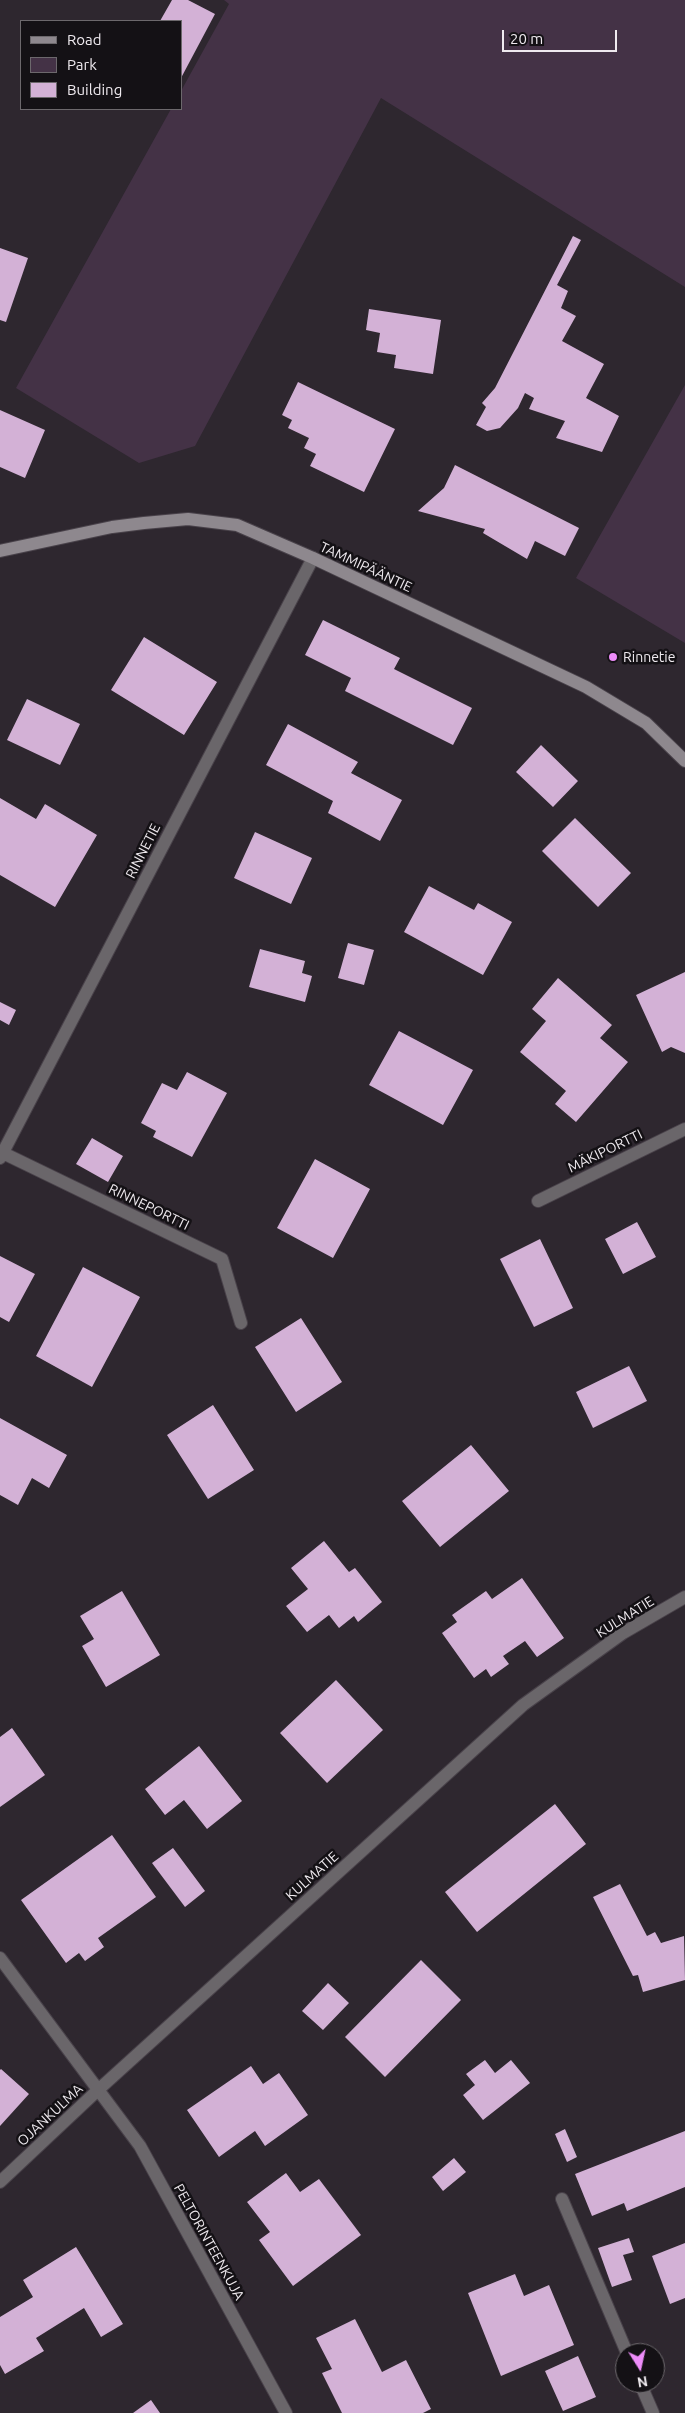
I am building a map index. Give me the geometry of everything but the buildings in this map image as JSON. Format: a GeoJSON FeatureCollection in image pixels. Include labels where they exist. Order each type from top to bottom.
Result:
{"type":"FeatureCollection","features":[{"type":"Feature","properties":{"kind":"street","name":"TAMMIPÄÄNTIE"},"geometry":{"type":"LineString","coordinates":[[0,551],[112,527],[188,519],[237,525],[313,558],[586,687],[646,723],[685,760]]}},
{"type":"Feature","properties":{"kind":"street","name":"RINNETIE"},"geometry":{"type":"LineString","coordinates":[[1,1156],[313,558]]}},
{"type":"Feature","properties":{"kind":"street","name":"MÄKIPORTTI"},"geometry":{"type":"LineString","coordinates":[[538,1201],[685,1129]]}},
{"type":"Feature","properties":{"kind":"street","name":"RINNEPORTTI"},"geometry":{"type":"LineString","coordinates":[[1,1156],[222,1258],[241,1323]]}},
{"type":"Feature","properties":{"kind":"street","name":"KULMATIE"},"geometry":{"type":"LineString","coordinates":[[98,2090],[523,1706],[623,1633],[685,1598]]}},
{"type":"Feature","properties":{"kind":"street"},"geometry":{"type":"LineString","coordinates":[[0,1958],[98,2090]]}},
{"type":"Feature","properties":{"kind":"street","name":"OJANKULMA"},"geometry":{"type":"LineString","coordinates":[[0,2182],[98,2090]]}},
{"type":"Feature","properties":{"kind":"street","name":"PELTORINTEENKUJA"},"geometry":{"type":"LineString","coordinates":[[98,2090],[140,2146],[286,2413]]}},
{"type":"Feature","properties":{"kind":"street"},"geometry":{"type":"LineString","coordinates":[[562,2199],[623,2343]]}},
{"type":"Feature","properties":{"kind":"street"},"geometry":{"type":"LineString","coordinates":[[644,2393],[653,2413]]}},
{"type":"Feature","properties":{"kind":"green space"},"geometry":{"type":"Polygon","coordinates":[[[224,0],[685,0],[685,287],[381,98],[195,446],[139,463],[16,388],[170,110],[182,110],[182,89],[229,4],[224,0]]]}},
{"type":"Feature","properties":{"kind":"green space"},"geometry":{"type":"Polygon","coordinates":[[[685,385],[685,643],[576,578],[685,385]]]}},
{"type":"Feature","properties":{"kind":"place","name":"Rinnetie"},"geometry":{"type":"Point","coordinates":[613,657]}}]}
